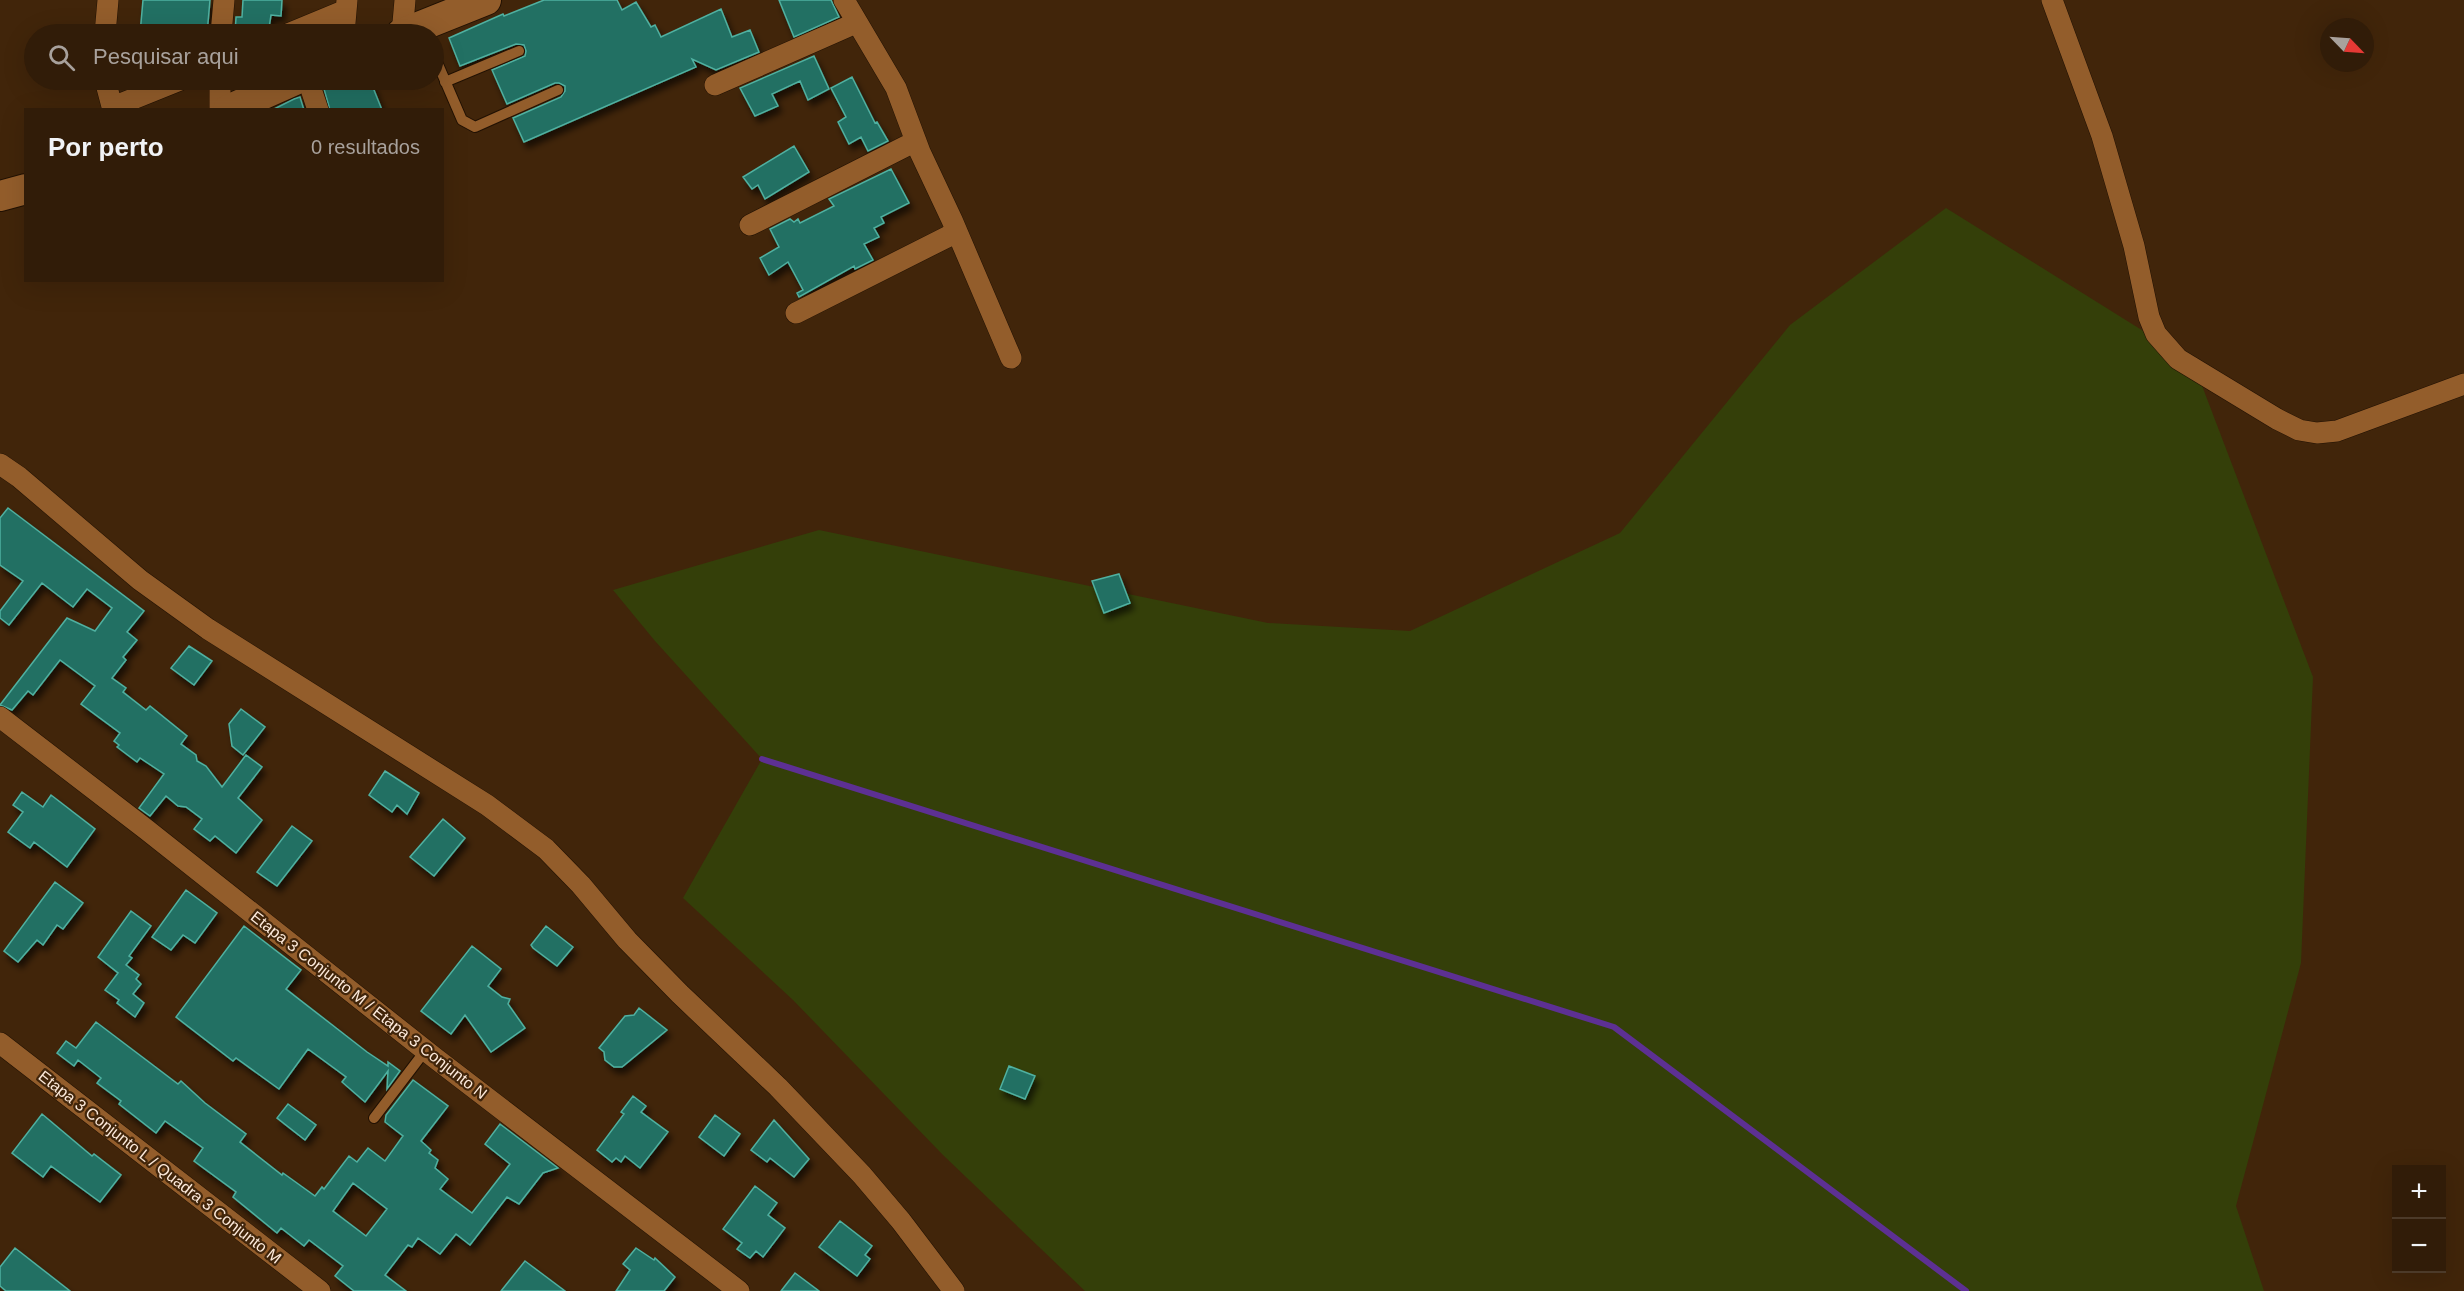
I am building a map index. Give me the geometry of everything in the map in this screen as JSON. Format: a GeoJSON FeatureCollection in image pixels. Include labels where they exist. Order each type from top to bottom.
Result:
{"type":"FeatureCollection","features":[{"type":"Feature","properties":{"kind":"street"},"geometry":{"type":"LineString","coordinates":[[106,24],[108,0]]}},
{"type":"Feature","properties":{"kind":"street"},"geometry":{"type":"LineString","coordinates":[[222,24],[224,0]]}},
{"type":"Feature","properties":{"kind":"street"},"geometry":{"type":"LineString","coordinates":[[405,0],[410,24]]}},
{"type":"Feature","properties":{"kind":"street"},"geometry":{"type":"LineString","coordinates":[[430,24],[486,0]]}},
{"type":"Feature","properties":{"kind":"street"},"geometry":{"type":"LineString","coordinates":[[844,0],[891,77],[915,141],[957,231],[1011,358]]}},
{"type":"Feature","properties":{"kind":"street"},"geometry":{"type":"LineString","coordinates":[[2052,0],[2109,156],[2134,246],[2149,317],[2156,334],[2173,354],[2267,414],[2299,430],[2317,433],[2337,431],[2464,384]]}},
{"type":"Feature","properties":{"kind":"street"},"geometry":{"type":"LineString","coordinates":[[308,24],[346,5]]}},
{"type":"Feature","properties":{"kind":"street"},"geometry":{"type":"LineString","coordinates":[[345,24],[346,5]]}},
{"type":"Feature","properties":{"kind":"street"},"geometry":{"type":"LineString","coordinates":[[715,85],[856,23]]}},
{"type":"Feature","properties":{"kind":"street"},"geometry":{"type":"LineString","coordinates":[[108,90],[113,108],[156,90]]}},
{"type":"Feature","properties":{"kind":"street"},"geometry":{"type":"LineString","coordinates":[[220,90],[220,108]]}},
{"type":"Feature","properties":{"kind":"street"},"geometry":{"type":"LineString","coordinates":[[232,108],[273,90]]}},
{"type":"Feature","properties":{"kind":"street"},"geometry":{"type":"LineString","coordinates":[[311,90],[317,108]]}},
{"type":"Feature","properties":{"kind":"street"},"geometry":{"type":"LineString","coordinates":[[750,225],[915,141]]}},
{"type":"Feature","properties":{"kind":"street"},"geometry":{"type":"LineString","coordinates":[[0,196],[24,190]]}},
{"type":"Feature","properties":{"kind":"street"},"geometry":{"type":"LineString","coordinates":[[796,313],[957,231]]}},
{"type":"Feature","properties":{"kind":"street"},"geometry":{"type":"LineString","coordinates":[[0,464],[19,477],[140,580],[208,629],[487,805],[546,849],[581,885],[627,940],[778,1087],[862,1175],[901,1221],[954,1291]]}},
{"type":"Feature","properties":{"kind":"street","name":"Etapa 3 Conjunto M / Etapa 3 Conjunto N"},"geometry":{"type":"LineString","coordinates":[[0,717],[425,1050],[739,1291]]}},
{"type":"Feature","properties":{"kind":"street","name":"Etapa 3 Conjunto L / Quadra 3 Conjunto M"},"geometry":{"type":"LineString","coordinates":[[0,1043],[320,1291]]}},
{"type":"Feature","properties":{"kind":"lane"},"geometry":{"type":"LineString","coordinates":[[519,51],[445,82],[462,120],[475,127],[558,90]]}},
{"type":"Feature","properties":{"kind":"lane"},"geometry":{"type":"LineString","coordinates":[[374,1119],[425,1050]]}},
{"type":"Feature","properties":{"kind":"green space"},"geometry":{"type":"Polygon","coordinates":[[[1946,208],[2193,362],[2313,677],[2301,963],[2236,1206],[2264,1291],[1085,1291],[943,1155],[793,1000],[683,898],[762,759],[655,641],[613,590],[819,530],[1268,623],[1410,631],[1620,533],[1790,325],[1946,208]]]}},
{"type":"Feature","properties":{"kind":"building"},"geometry":{"type":"Polygon","coordinates":[[[143,0],[210,0],[208,24],[141,24],[143,0]]]}},
{"type":"Feature","properties":{"kind":"building"},"geometry":{"type":"Polygon","coordinates":[[[243,0],[282,0],[281,16],[271,15],[270,24],[236,24],[236,17],[242,17],[243,0]]]}},
{"type":"Feature","properties":{"kind":"building"},"geometry":{"type":"Polygon","coordinates":[[[544,0],[617,0],[622,10],[636,2],[651,27],[655,25],[661,37],[721,9],[732,37],[750,30],[759,52],[716,70],[692,59],[696,67],[524,142],[513,118],[561,97],[565,86],[555,83],[507,104],[492,70],[525,56],[524,45],[516,44],[460,66],[449,38],[503,14],[504,16],[544,0]]]}},
{"type":"Feature","properties":{"kind":"building"},"geometry":{"type":"Polygon","coordinates":[[[779,0],[831,0],[839,17],[794,37],[779,0]]]}},
{"type":"Feature","properties":{"kind":"building"},"geometry":{"type":"Polygon","coordinates":[[[814,56],[829,89],[808,100],[800,81],[772,94],[778,106],[755,116],[740,88],[814,56]]]}},
{"type":"Feature","properties":{"kind":"building"},"geometry":{"type":"Polygon","coordinates":[[[852,77],[875,123],[877,122],[888,141],[868,151],[861,137],[849,144],[838,122],[846,117],[831,88],[852,77]]]}},
{"type":"Feature","properties":{"kind":"building"},"geometry":{"type":"Polygon","coordinates":[[[324,90],[374,90],[381,108],[329,108],[324,90]]]}},
{"type":"Feature","properties":{"kind":"building"},"geometry":{"type":"Polygon","coordinates":[[[300,97],[303,108],[276,108],[300,97]]]}},
{"type":"Feature","properties":{"kind":"building"},"geometry":{"type":"Polygon","coordinates":[[[794,146],[809,172],[765,199],[758,185],[752,189],[743,177],[794,146]]]}},
{"type":"Feature","properties":{"kind":"building"},"geometry":{"type":"Polygon","coordinates":[[[891,169],[909,203],[881,217],[884,223],[874,228],[879,237],[864,244],[873,260],[855,269],[854,266],[799,297],[797,293],[803,290],[788,262],[769,275],[760,258],[779,247],[770,229],[790,219],[794,222],[798,219],[800,223],[834,206],[829,199],[891,169]]]}},
{"type":"Feature","properties":{"kind":"building"},"geometry":{"type":"Polygon","coordinates":[[[8,508],[144,611],[127,632],[137,640],[123,657],[126,660],[112,678],[126,688],[123,692],[146,710],[150,706],[187,736],[181,744],[196,755],[197,761],[206,766],[222,787],[246,755],[262,767],[238,798],[262,820],[236,853],[215,836],[210,841],[194,829],[202,819],[186,807],[178,806],[166,796],[150,816],[139,808],[164,774],[140,758],[137,762],[117,747],[119,745],[114,741],[120,733],[81,704],[95,686],[60,660],[33,695],[28,691],[12,710],[0,705],[67,618],[95,631],[112,608],[87,589],[73,607],[42,583],[9,625],[0,618],[0,611],[23,581],[0,565],[0,518],[8,508]]]}},
{"type":"Feature","properties":{"kind":"building"},"geometry":{"type":"Polygon","coordinates":[[[1119,574],[1130,603],[1104,613],[1092,581],[1119,574]]]}},
{"type":"Feature","properties":{"kind":"building"},"geometry":{"type":"Polygon","coordinates":[[[189,646],[212,661],[194,685],[171,668],[189,646]]]}},
{"type":"Feature","properties":{"kind":"building"},"geometry":{"type":"Polygon","coordinates":[[[241,709],[265,727],[243,755],[232,746],[229,724],[241,709]]]}},
{"type":"Feature","properties":{"kind":"building"},"geometry":{"type":"Polygon","coordinates":[[[385,771],[419,793],[407,814],[397,805],[392,812],[369,795],[385,771]]]}},
{"type":"Feature","properties":{"kind":"building"},"geometry":{"type":"Polygon","coordinates":[[[22,792],[43,807],[51,795],[95,829],[67,867],[34,842],[30,848],[8,832],[23,812],[13,805],[22,792]]]}},
{"type":"Feature","properties":{"kind":"building"},"geometry":{"type":"Polygon","coordinates":[[[443,819],[465,838],[434,876],[410,857],[443,819]]]}},
{"type":"Feature","properties":{"kind":"building"},"geometry":{"type":"Polygon","coordinates":[[[292,826],[312,841],[277,886],[257,872],[292,826]]]}},
{"type":"Feature","properties":{"kind":"building"},"geometry":{"type":"Polygon","coordinates":[[[55,882],[83,903],[63,929],[57,925],[43,945],[37,940],[18,962],[4,951],[55,882]]]}},
{"type":"Feature","properties":{"kind":"building"},"geometry":{"type":"Polygon","coordinates":[[[186,890],[217,913],[195,943],[183,935],[171,950],[152,937],[186,890]]]}},
{"type":"Feature","properties":{"kind":"building"},"geometry":{"type":"Polygon","coordinates":[[[131,911],[151,926],[129,956],[132,958],[126,965],[139,975],[136,979],[141,984],[133,994],[144,1003],[135,1017],[117,1003],[119,1000],[105,990],[118,973],[98,957],[131,911]]]}},
{"type":"Feature","properties":{"kind":"building"},"geometry":{"type":"Polygon","coordinates":[[[244,926],[301,970],[286,989],[367,1052],[388,1066],[388,1062],[400,1071],[387,1089],[388,1071],[365,1102],[342,1082],[346,1077],[308,1049],[279,1089],[236,1058],[233,1061],[176,1017],[244,926]]]}},
{"type":"Feature","properties":{"kind":"building"},"geometry":{"type":"Polygon","coordinates":[[[546,926],[573,947],[557,966],[531,945],[546,926]]]}},
{"type":"Feature","properties":{"kind":"building"},"geometry":{"type":"Polygon","coordinates":[[[472,946],[501,969],[488,986],[502,997],[510,999],[508,1004],[525,1028],[491,1052],[465,1015],[451,1034],[421,1011],[472,946]]]}},
{"type":"Feature","properties":{"kind":"building"},"geometry":{"type":"Polygon","coordinates":[[[639,1008],[667,1030],[622,1067],[614,1067],[605,1060],[604,1052],[599,1048],[625,1016],[634,1015],[639,1008]]]}},
{"type":"Feature","properties":{"kind":"building"},"geometry":{"type":"Polygon","coordinates":[[[96,1022],[178,1084],[181,1081],[205,1103],[246,1134],[240,1142],[282,1175],[283,1173],[315,1196],[322,1187],[324,1189],[349,1156],[357,1162],[368,1148],[385,1161],[403,1136],[385,1122],[386,1115],[413,1080],[448,1106],[421,1141],[431,1150],[429,1153],[438,1160],[435,1168],[448,1179],[440,1189],[472,1213],[510,1164],[485,1144],[500,1124],[558,1168],[543,1173],[519,1204],[507,1197],[470,1245],[456,1234],[440,1254],[418,1238],[412,1247],[408,1245],[385,1275],[406,1291],[354,1291],[335,1276],[343,1266],[309,1240],[304,1246],[281,1228],[277,1233],[233,1197],[236,1192],[194,1161],[203,1148],[165,1121],[156,1133],[97,1083],[101,1078],[78,1060],[74,1066],[57,1053],[66,1041],[76,1048],[96,1022]],[[353,1183],[333,1211],[366,1236],[387,1209],[353,1183]]]}},
{"type":"Feature","properties":{"kind":"building"},"geometry":{"type":"Polygon","coordinates":[[[1009,1066],[1035,1076],[1025,1099],[1000,1089],[1009,1066]]]}},
{"type":"Feature","properties":{"kind":"building"},"geometry":{"type":"Polygon","coordinates":[[[633,1096],[646,1106],[641,1112],[668,1132],[640,1168],[625,1156],[621,1162],[616,1158],[612,1162],[597,1150],[624,1114],[621,1112],[633,1096]]]}},
{"type":"Feature","properties":{"kind":"building"},"geometry":{"type":"Polygon","coordinates":[[[288,1104],[316,1125],[305,1140],[277,1118],[288,1104]]]}},
{"type":"Feature","properties":{"kind":"building"},"geometry":{"type":"Polygon","coordinates":[[[42,1114],[92,1156],[94,1154],[121,1175],[100,1202],[51,1166],[43,1177],[12,1153],[42,1114]]]}},
{"type":"Feature","properties":{"kind":"building"},"geometry":{"type":"Polygon","coordinates":[[[715,1115],[740,1134],[724,1156],[699,1137],[715,1115]]]}},
{"type":"Feature","properties":{"kind":"building"},"geometry":{"type":"Polygon","coordinates":[[[774,1120],[809,1159],[794,1177],[770,1158],[767,1162],[751,1150],[774,1120]]]}},
{"type":"Feature","properties":{"kind":"building"},"geometry":{"type":"Polygon","coordinates":[[[755,1186],[777,1203],[768,1215],[785,1228],[763,1257],[756,1251],[750,1258],[737,1249],[742,1243],[723,1229],[755,1186]]]}},
{"type":"Feature","properties":{"kind":"building"},"geometry":{"type":"Polygon","coordinates":[[[840,1221],[872,1246],[865,1255],[870,1259],[857,1276],[819,1247],[840,1221]]]}},
{"type":"Feature","properties":{"kind":"building"},"geometry":{"type":"Polygon","coordinates":[[[15,1248],[70,1291],[6,1291],[0,1286],[0,1267],[15,1248]]]}},
{"type":"Feature","properties":{"kind":"building"},"geometry":{"type":"Polygon","coordinates":[[[636,1248],[654,1260],[655,1258],[675,1277],[664,1291],[616,1291],[630,1270],[623,1264],[636,1248]]]}},
{"type":"Feature","properties":{"kind":"building"},"geometry":{"type":"Polygon","coordinates":[[[525,1261],[565,1291],[501,1291],[525,1261]]]}},
{"type":"Feature","properties":{"kind":"building"},"geometry":{"type":"Polygon","coordinates":[[[795,1273],[819,1291],[781,1291],[795,1273]]]}},
{"type":"Feature","properties":{"kind":"waterway"},"geometry":{"type":"LineString","coordinates":[[762,759],[1614,1027],[1966,1291]]}}]}
